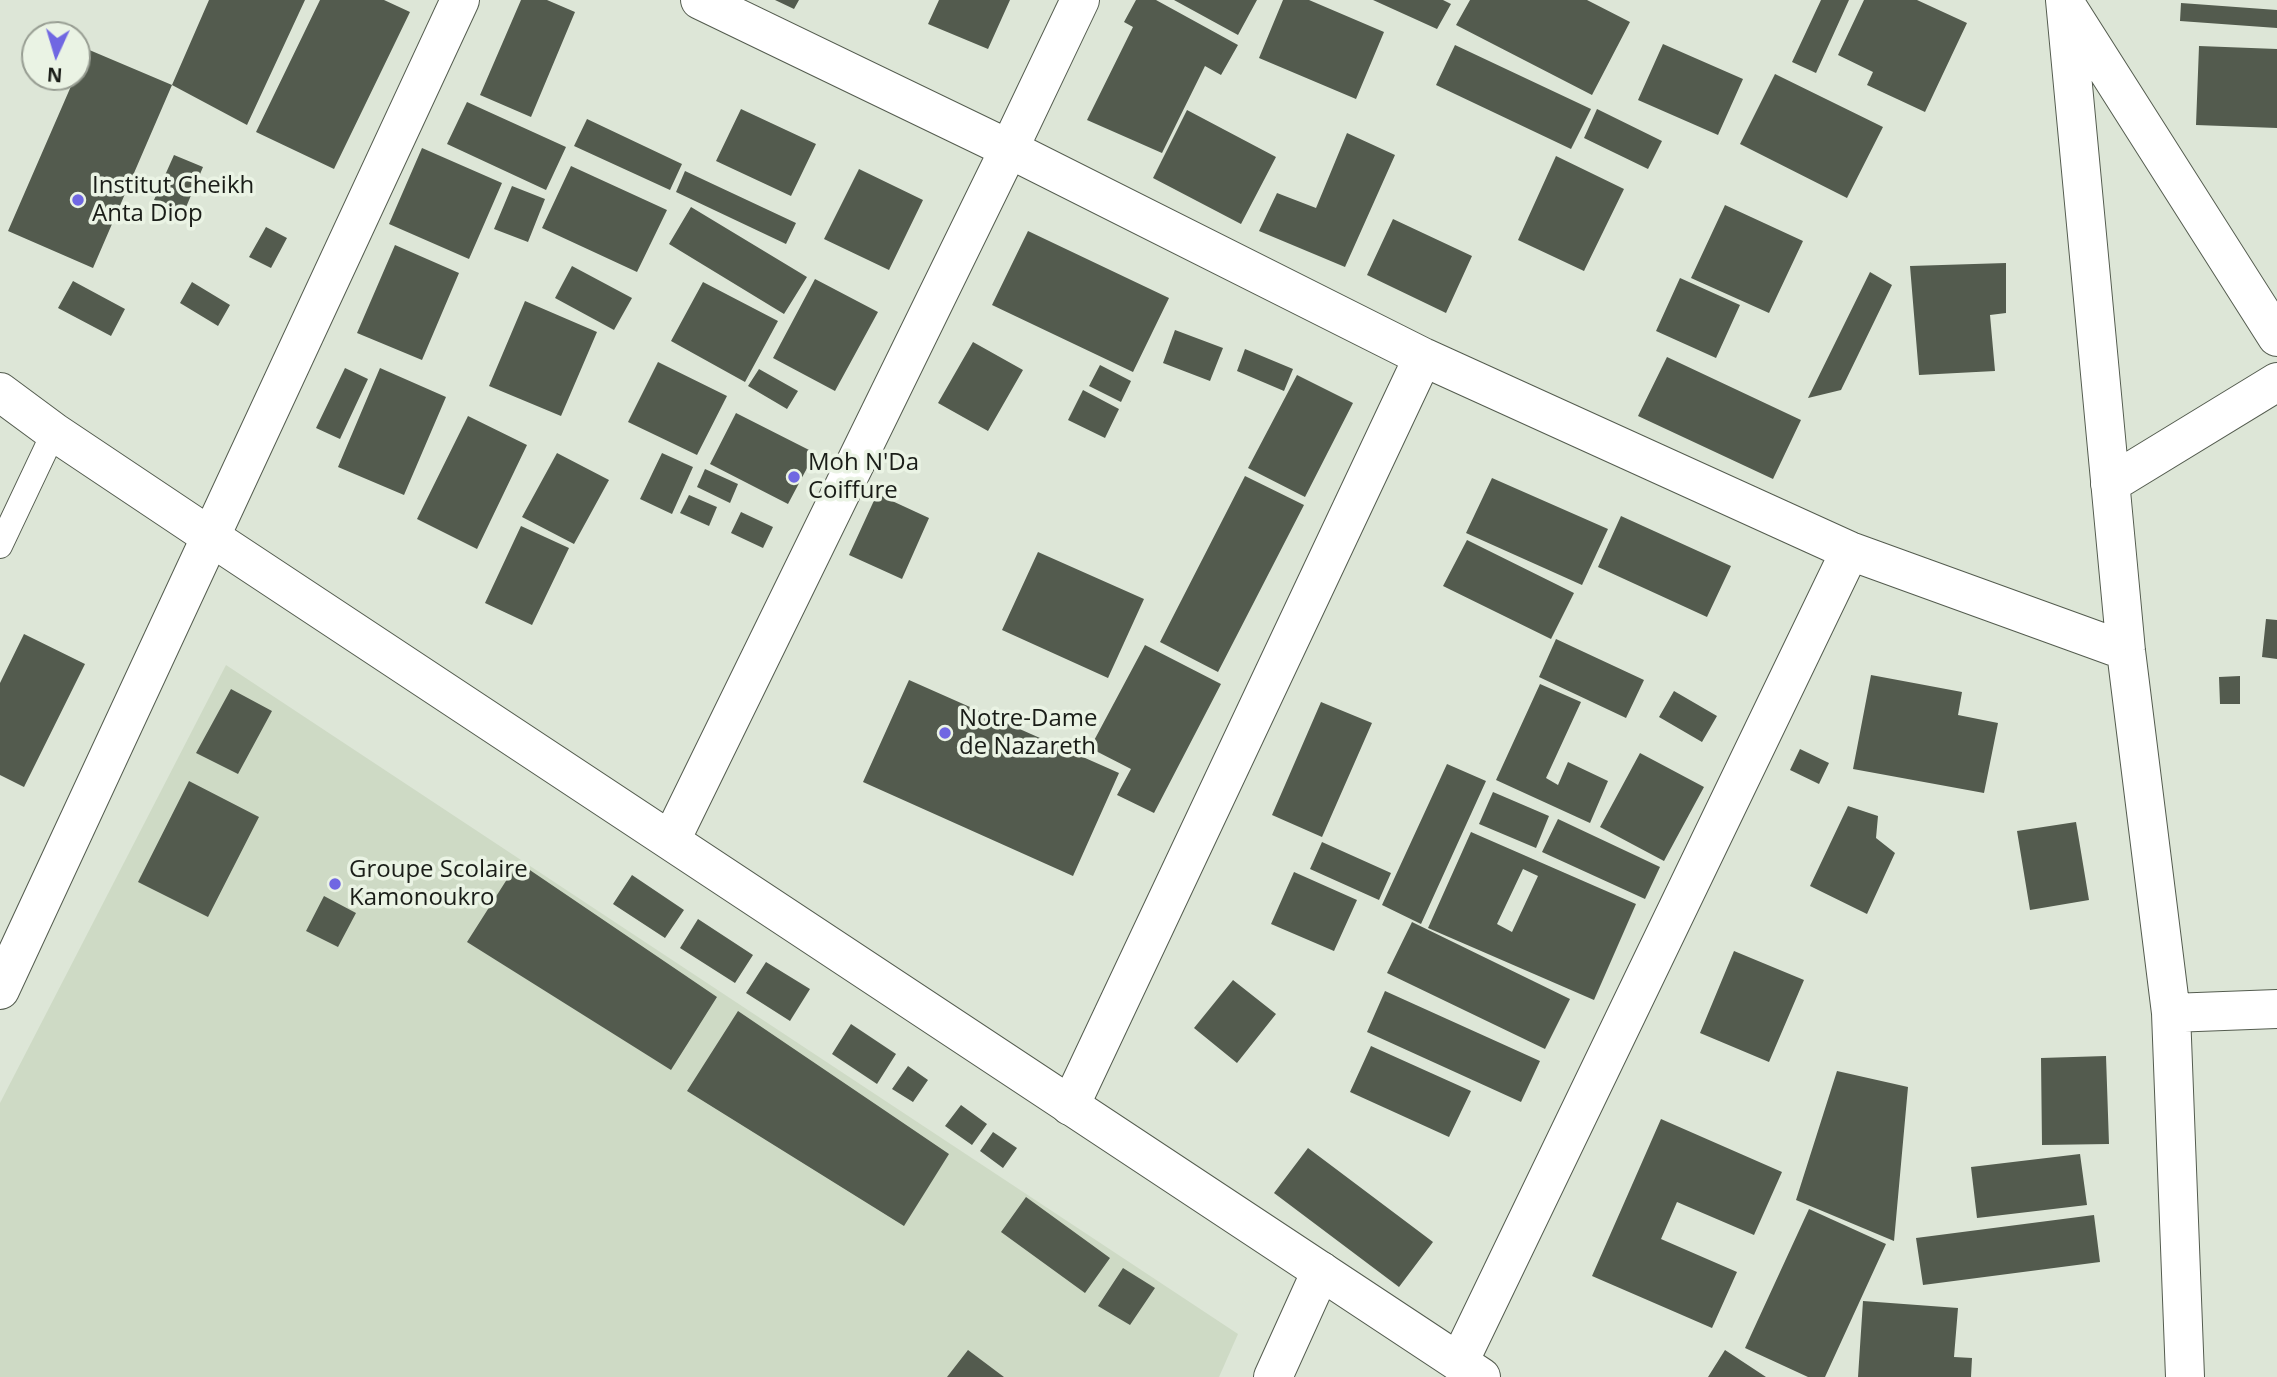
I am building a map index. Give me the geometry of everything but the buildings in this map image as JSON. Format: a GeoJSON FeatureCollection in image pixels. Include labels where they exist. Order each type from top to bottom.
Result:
{"type":"FeatureCollection","features":[{"type":"Feature","properties":{"kind":"street"},"geometry":{"type":"LineString","coordinates":[[0,990],[460,0]]}},
{"type":"Feature","properties":{"kind":"street"},"geometry":{"type":"LineString","coordinates":[[700,0],[1009,149],[1423,357],[1850,551],[2126,651]]}},
{"type":"Feature","properties":{"kind":"street"},"geometry":{"type":"LineString","coordinates":[[671,840],[1080,0]]}},
{"type":"Feature","properties":{"kind":"street"},"geometry":{"type":"LineString","coordinates":[[2063,1],[2277,337]]}},
{"type":"Feature","properties":{"kind":"street"},"geometry":{"type":"LineString","coordinates":[[2063,1],[2126,651],[2171,1013],[2185,1377]]}},
{"type":"Feature","properties":{"kind":"street"},"geometry":{"type":"LineString","coordinates":[[1070,1106],[1423,357]]}},
{"type":"Feature","properties":{"kind":"street"},"geometry":{"type":"LineString","coordinates":[[2110,484],[2277,382]]}},
{"type":"Feature","properties":{"kind":"street"},"geometry":{"type":"LineString","coordinates":[[0,392],[54,432],[211,537],[1470,1370],[1850,551]]}},
{"type":"Feature","properties":{"kind":"street"},"geometry":{"type":"LineString","coordinates":[[2171,1013],[2277,1009]]}},
{"type":"Feature","properties":{"kind":"street"},"geometry":{"type":"LineString","coordinates":[[1273,1377],[1321,1271]]}},
{"type":"Feature","properties":{"kind":"lane"},"geometry":{"type":"LineString","coordinates":[[0,546],[54,432]]}},
{"type":"Feature","properties":{"kind":"shaded area","name":"Groupe Scolaire Kamonoukro"},"geometry":{"type":"Polygon","coordinates":[[[226,665],[1238,1334],[1219,1377],[0,1377],[0,1103],[226,665]]]}},
{"type":"Feature","properties":{"kind":"place","name":"Institut Cheikh Anta Diop"},"geometry":{"type":"Point","coordinates":[78,200]}},
{"type":"Feature","properties":{"kind":"place","name":"Moh N'Da Coiffure"},"geometry":{"type":"Point","coordinates":[794,477]}},
{"type":"Feature","properties":{"kind":"place","name":"Notre-Dame de Nazareth"},"geometry":{"type":"Point","coordinates":[945,733]}},
{"type":"Feature","properties":{"kind":"place","name":"Groupe Scolaire Kamonoukro"},"geometry":{"type":"Point","coordinates":[335,884]}}]}
